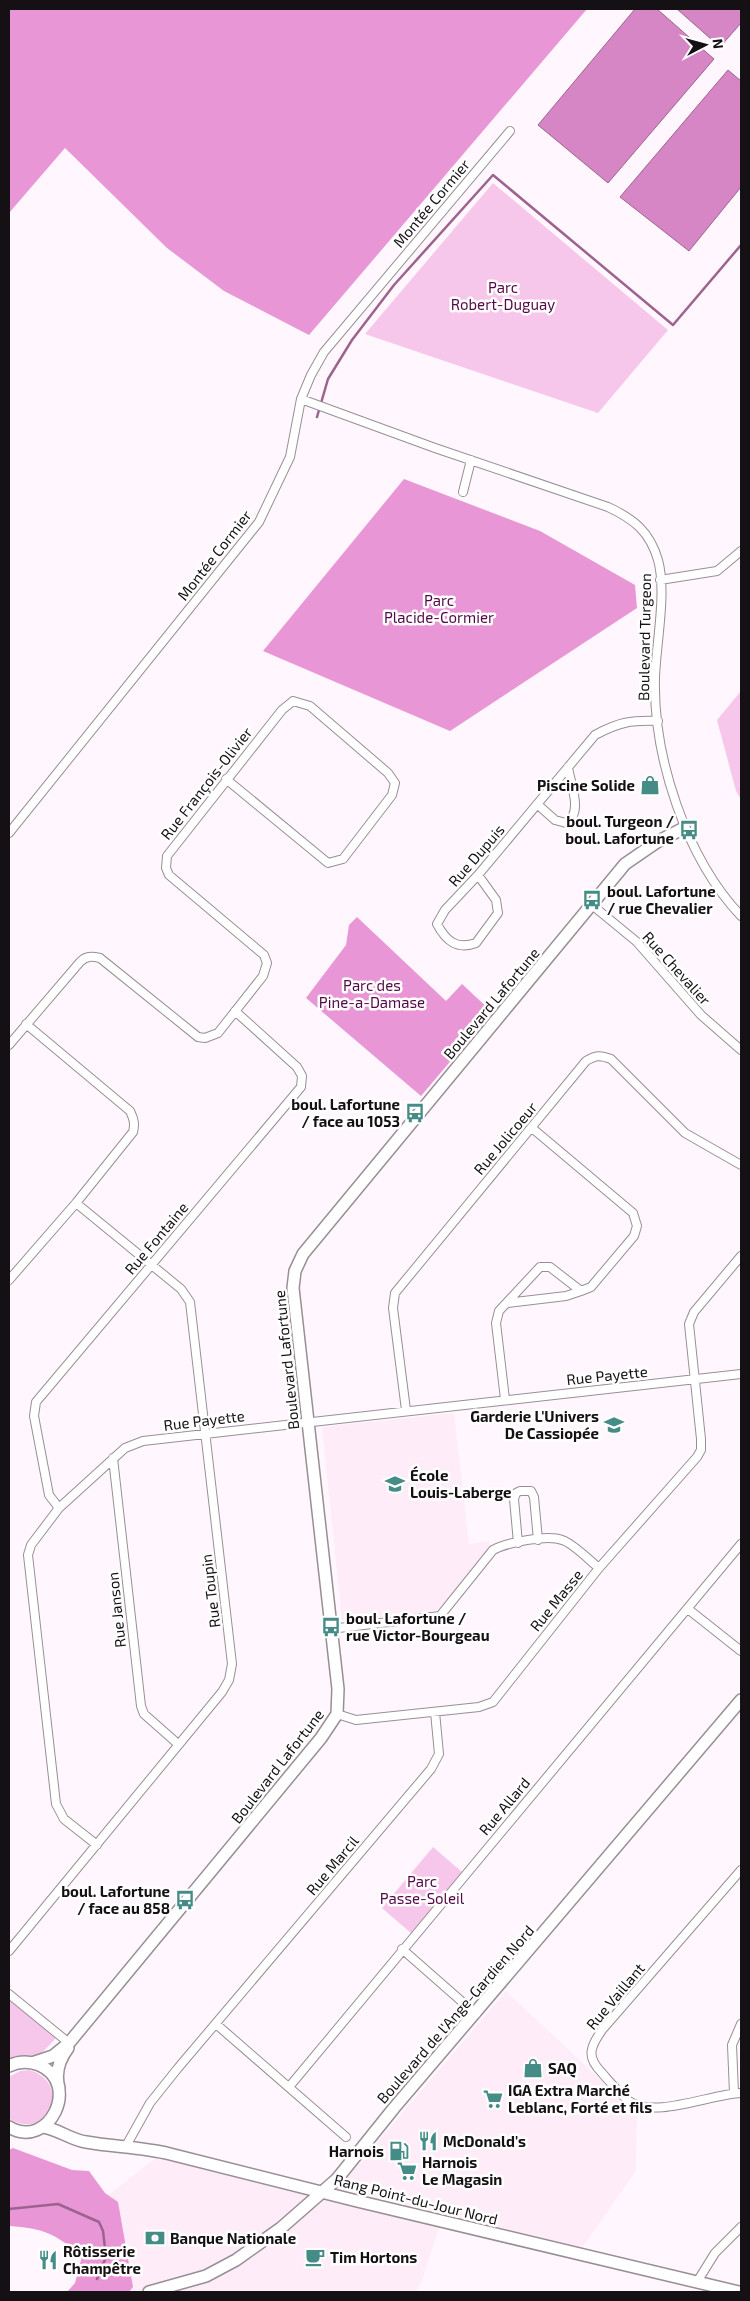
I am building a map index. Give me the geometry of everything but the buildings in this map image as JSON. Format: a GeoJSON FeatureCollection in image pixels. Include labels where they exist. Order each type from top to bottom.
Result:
{"type":"FeatureCollection","features":[{"type":"Feature","properties":{"kind":"street","name":"Montée Cormier"},"geometry":{"type":"LineString","coordinates":[[9,833],[259,522],[290,457],[301,399],[311,374],[329,346],[510,131]]}},
{"type":"Feature","properties":{"kind":"street","name":"Boulevard Turgeon"},"geometry":{"type":"LineString","coordinates":[[301,399],[608,508],[628,516],[650,538],[659,561],[660,580],[655,679],[661,749],[684,828],[717,887],[741,916]]}},
{"type":"Feature","properties":{"kind":"street"},"geometry":{"type":"LineString","coordinates":[[463,492],[471,460]]}},
{"type":"Feature","properties":{"kind":"street"},"geometry":{"type":"LineString","coordinates":[[660,580],[716,571],[741,551]]}},
{"type":"Feature","properties":{"kind":"street","name":"Rue François-Olivier"},"geometry":{"type":"LineString","coordinates":[[9,1045],[80,962],[86,957],[93,956],[100,958],[198,1037],[205,1038],[218,1033],[263,976],[267,963],[264,955],[169,875],[166,856],[226,779],[282,710],[294,701],[310,706],[388,773],[395,784],[392,795],[343,859],[328,863],[226,779]]}},
{"type":"Feature","properties":{"kind":"street","name":"Rue Dupuis"},"geometry":{"type":"LineString","coordinates":[[478,875],[496,900],[498,913],[476,943],[459,946],[450,942],[437,924],[445,910],[478,875],[595,735],[614,724],[633,720],[658,721]]}},
{"type":"Feature","properties":{"kind":"street"},"geometry":{"type":"LineString","coordinates":[[537,804],[555,820],[566,823],[572,820],[575,812],[575,803],[568,767]]}},
{"type":"Feature","properties":{"kind":"street","name":"Boulevard Lafortune"},"geometry":{"type":"LineString","coordinates":[[9,2066],[23,2062],[32,2063],[54,2056],[69,2043],[321,1738],[337,1714],[338,1689],[293,1288],[295,1271],[303,1254],[626,864],[657,842],[684,828]]}},
{"type":"Feature","properties":{"kind":"street","name":"Rue Chevalier"},"geometry":{"type":"LineString","coordinates":[[592,905],[615,921],[637,942],[701,1015],[741,1050]]}},
{"type":"Feature","properties":{"kind":"street","name":"Rue Fontaine"},"geometry":{"type":"LineString","coordinates":[[59,1508],[49,1495],[34,1416],[36,1402],[302,1086],[302,1076],[297,1067],[235,1011]]}},
{"type":"Feature","properties":{"kind":"street"},"geometry":{"type":"LineString","coordinates":[[9,1280],[76,1203],[133,1132],[134,1118],[130,1111],[26,1024]]}},
{"type":"Feature","properties":{"kind":"street","name":"Rue Jolicoeur"},"geometry":{"type":"LineString","coordinates":[[406,1410],[393,1308],[396,1293],[586,1061],[601,1055],[611,1059],[685,1133],[741,1166]]}},
{"type":"Feature","properties":{"kind":"street"},"geometry":{"type":"LineString","coordinates":[[507,1303],[566,1296],[591,1287],[634,1236],[637,1226],[637,1220],[633,1213],[532,1128]]}},
{"type":"Feature","properties":{"kind":"street","name":"Rue Toupin"},"geometry":{"type":"LineString","coordinates":[[9,1951],[222,1692],[229,1680],[232,1664],[190,1302],[181,1289],[76,1203]]}},
{"type":"Feature","properties":{"kind":"street"},"geometry":{"type":"LineString","coordinates":[[695,1380],[689,1324],[691,1318],[741,1256]]}},
{"type":"Feature","properties":{"kind":"street"},"geometry":{"type":"LineString","coordinates":[[505,1399],[496,1323],[497,1316],[536,1270],[543,1267],[550,1268],[581,1291]]}},
{"type":"Feature","properties":{"kind":"street","name":"Rue Payette"},"geometry":{"type":"LineString","coordinates":[[97,1845],[64,1819],[56,1804],[28,1554],[31,1545],[59,1508],[113,1458],[134,1443],[406,1410],[741,1374]]}},
{"type":"Feature","properties":{"kind":"street","name":"Rue Masse"},"geometry":{"type":"LineString","coordinates":[[337,1714],[356,1720],[479,1707],[492,1702],[599,1568],[698,1457],[701,1450],[701,1439],[695,1380]]}},
{"type":"Feature","properties":{"kind":"street","name":"Rue Janson"},"geometry":{"type":"LineString","coordinates":[[113,1458],[141,1706],[144,1714],[178,1744]]}},
{"type":"Feature","properties":{"kind":"street"},"geometry":{"type":"LineString","coordinates":[[518,1542],[514,1499],[516,1493],[520,1491],[531,1491],[534,1497],[538,1540]]}},
{"type":"Feature","properties":{"kind":"street"},"geometry":{"type":"LineString","coordinates":[[330,1629],[440,1616],[492,1550],[503,1544],[552,1538],[563,1540],[599,1568]]}},
{"type":"Feature","properties":{"kind":"street","name":"Rue Allard"},"geometry":{"type":"LineString","coordinates":[[289,2087],[741,1544]]}},
{"type":"Feature","properties":{"kind":"street"},"geometry":{"type":"LineString","coordinates":[[688,1608],[741,1651]]}},
{"type":"Feature","properties":{"kind":"street","name":"Boulevard de l'Ange-Gardien Nord"},"geometry":{"type":"LineString","coordinates":[[149,2292],[206,2276],[236,2260],[281,2228],[336,2179],[398,2103],[476,2014],[741,1700]]}},
{"type":"Feature","properties":{"kind":"street","name":"Rue Marcil"},"geometry":{"type":"LineString","coordinates":[[126,2146],[150,2103],[178,2068],[431,1769],[439,1754],[435,1712]]}},
{"type":"Feature","properties":{"kind":"street","name":"Rue Vaillant"},"geometry":{"type":"LineString","coordinates":[[738,2093],[646,2108],[628,2100],[594,2065],[591,2052],[592,2046],[602,2030],[741,1870]]}},
{"type":"Feature","properties":{"kind":"street"},"geometry":{"type":"LineString","coordinates":[[402,1949],[476,2014]]}},
{"type":"Feature","properties":{"kind":"street","name":"Boulevard Lafortune"},"geometry":{"type":"LineString","coordinates":[[57,2111],[60,2100],[57,2074],[64,2054],[129,1975],[132,1966]]}},
{"type":"Feature","properties":{"kind":"street"},"geometry":{"type":"LineString","coordinates":[[9,1994],[69,2043]]}},
{"type":"Feature","properties":{"kind":"street"},"geometry":{"type":"LineString","coordinates":[[216,2024],[346,2137]]}},
{"type":"Feature","properties":{"kind":"street"},"geometry":{"type":"LineString","coordinates":[[738,2093],[732,2045],[741,2024]]}},
{"type":"Feature","properties":{"kind":"street"},"geometry":{"type":"LineString","coordinates":[[32,2063],[49,2072],[59,2088]]}},
{"type":"Feature","properties":{"kind":"street"},"geometry":{"type":"LineString","coordinates":[[10,2129],[27,2132],[43,2127],[57,2111]]}},
{"type":"Feature","properties":{"kind":"street"},"geometry":{"type":"LineString","coordinates":[[57,2111],[61,2122],[66,2128],[84,2142]]}},
{"type":"Feature","properties":{"kind":"street","name":"Rang Point-du-Jour Nord"},"geometry":{"type":"LineString","coordinates":[[43,2127],[84,2142],[126,2146],[170,2154],[739,2292]]}},
{"type":"Feature","properties":{"kind":"street"},"geometry":{"type":"LineString","coordinates":[[697,2282],[715,2253],[741,2226]]}},
{"type":"Feature","properties":{"kind":"shaded area"},"geometry":{"type":"Polygon","coordinates":[[[635,9],[657,9],[714,59],[608,183],[538,125],[635,9]]]}},
{"type":"Feature","properties":{"kind":"shaded area"},"geometry":{"type":"Polygon","coordinates":[[[677,9],[741,9],[741,23],[720,47],[677,9]]]}},
{"type":"Feature","properties":{"kind":"shaded area"},"geometry":{"type":"Polygon","coordinates":[[[728,70],[741,81],[741,187],[689,251],[620,197],[728,70]]]}},
{"type":"Feature","properties":{"kind":"shaded area","name":"École Louis-Laberge"},"geometry":{"type":"Polygon","coordinates":[[[454,1413],[469,1544],[489,1541],[490,1548],[437,1610],[426,1613],[342,1620],[322,1427],[454,1413]]]}},
{"type":"Feature","properties":{"kind":"shaded area"},"geometry":{"type":"Polygon","coordinates":[[[506,1991],[637,2114],[636,2171],[577,2255],[441,2222],[422,2280],[416,2292],[132,2292],[103,2199],[157,2157],[308,2192],[340,2186],[506,1991]]]}},
{"type":"Feature","properties":{"kind":"green space"},"geometry":{"type":"Polygon","coordinates":[[[9,9],[587,9],[309,335],[224,291],[167,248],[65,148],[9,213],[9,9]]]}},
{"type":"Feature","properties":{"kind":"green space","name":"Parc Robert-Duguay"},"geometry":{"type":"Polygon","coordinates":[[[493,183],[668,330],[598,413],[365,334],[493,183]]]}},
{"type":"Feature","properties":{"kind":"green space","name":"Parc Placide-Cormier"},"geometry":{"type":"Polygon","coordinates":[[[404,479],[540,531],[635,585],[637,608],[450,731],[263,651],[404,479]]]}},
{"type":"Feature","properties":{"kind":"green space"},"geometry":{"type":"Polygon","coordinates":[[[741,691],[741,799],[736,791],[717,720],[741,691]]]}},
{"type":"Feature","properties":{"kind":"green space","name":"Parc des Pine-a-Damase"},"geometry":{"type":"Polygon","coordinates":[[[357,917],[446,1001],[462,984],[492,1012],[421,1096],[306,998],[346,945],[349,925],[357,917]]]}},
{"type":"Feature","properties":{"kind":"green space","name":"Parc Passe-Soleil"},"geometry":{"type":"Polygon","coordinates":[[[433,1847],[462,1872],[411,1933],[382,1908],[433,1847]]]}},
{"type":"Feature","properties":{"kind":"green space"},"geometry":{"type":"Polygon","coordinates":[[[9,1997],[56,2038],[40,2055],[9,2058],[9,1997]]]}},
{"type":"Feature","properties":{"kind":"green space"},"geometry":{"type":"Polygon","coordinates":[[[29,2070],[42,2076],[50,2086],[53,2097],[51,2108],[45,2117],[36,2123],[23,2124],[9,2119],[9,2077],[20,2071],[29,2070]]]}},
{"type":"Feature","properties":{"kind":"green space"},"geometry":{"type":"Polygon","coordinates":[[[13,2148],[72,2170],[89,2171],[105,2193],[118,2202],[133,2287],[129,2292],[67,2292],[75,2283],[82,2256],[56,2237],[31,2228],[9,2226],[9,2150],[13,2148]]]}},
{"type":"Feature","properties":{"kind":"waterway"},"geometry":{"type":"LineString","coordinates":[[317,417],[328,379],[352,340],[394,285],[493,175],[673,325],[741,245]]}},
{"type":"Feature","properties":{"kind":"waterway"},"geometry":{"type":"LineString","coordinates":[[9,2209],[58,2204],[99,2222],[103,2231],[106,2257],[97,2279]]}},
{"type":"Feature","properties":{"kind":"place","name":"Piscine Solide"},"geometry":{"type":"Point","coordinates":[650,785]}},
{"type":"Feature","properties":{"kind":"place","name":"boul. Turgeon / boul. Lafortune"},"geometry":{"type":"Point","coordinates":[689,830]}},
{"type":"Feature","properties":{"kind":"place","name":"boul. Lafortune / rue Chevalier"},"geometry":{"type":"Point","coordinates":[592,900]}},
{"type":"Feature","properties":{"kind":"place","name":"boul. Lafortune / face au 1053"},"geometry":{"type":"Point","coordinates":[415,1113]}},
{"type":"Feature","properties":{"kind":"place","name":"Garderie L'Univers De Cassiopée"},"geometry":{"type":"Point","coordinates":[614,1425]}},
{"type":"Feature","properties":{"kind":"place","name":"École Louis-Laberge"},"geometry":{"type":"Point","coordinates":[395,1484]}},
{"type":"Feature","properties":{"kind":"place","name":"boul. Lafortune / rue Victor-Bourgeau"},"geometry":{"type":"Point","coordinates":[331,1627]}},
{"type":"Feature","properties":{"kind":"place","name":"boul. Lafortune / face au 858"},"geometry":{"type":"Point","coordinates":[185,1900]}},
{"type":"Feature","properties":{"kind":"place","name":"SAQ"},"geometry":{"type":"Point","coordinates":[533,2068]}},
{"type":"Feature","properties":{"kind":"place","name":"IGA Extra Marché Leblanc, Forté et fils"},"geometry":{"type":"Point","coordinates":[493,2099]}},
{"type":"Feature","properties":{"kind":"place","name":"McDonald's"},"geometry":{"type":"Point","coordinates":[428,2141]}},
{"type":"Feature","properties":{"kind":"place","name":"Harnois"},"geometry":{"type":"Point","coordinates":[399,2151]}},
{"type":"Feature","properties":{"kind":"place","name":"Harnois Le Magasin"},"geometry":{"type":"Point","coordinates":[407,2171]}},
{"type":"Feature","properties":{"kind":"place","name":"Banque Nationale"},"geometry":{"type":"Point","coordinates":[155,2238]}},
{"type":"Feature","properties":{"kind":"place","name":"Tim Hortons"},"geometry":{"type":"Point","coordinates":[315,2257]}},
{"type":"Feature","properties":{"kind":"place","name":"Rôtisserie Champêtre"},"geometry":{"type":"Point","coordinates":[48,2260]}}]}
